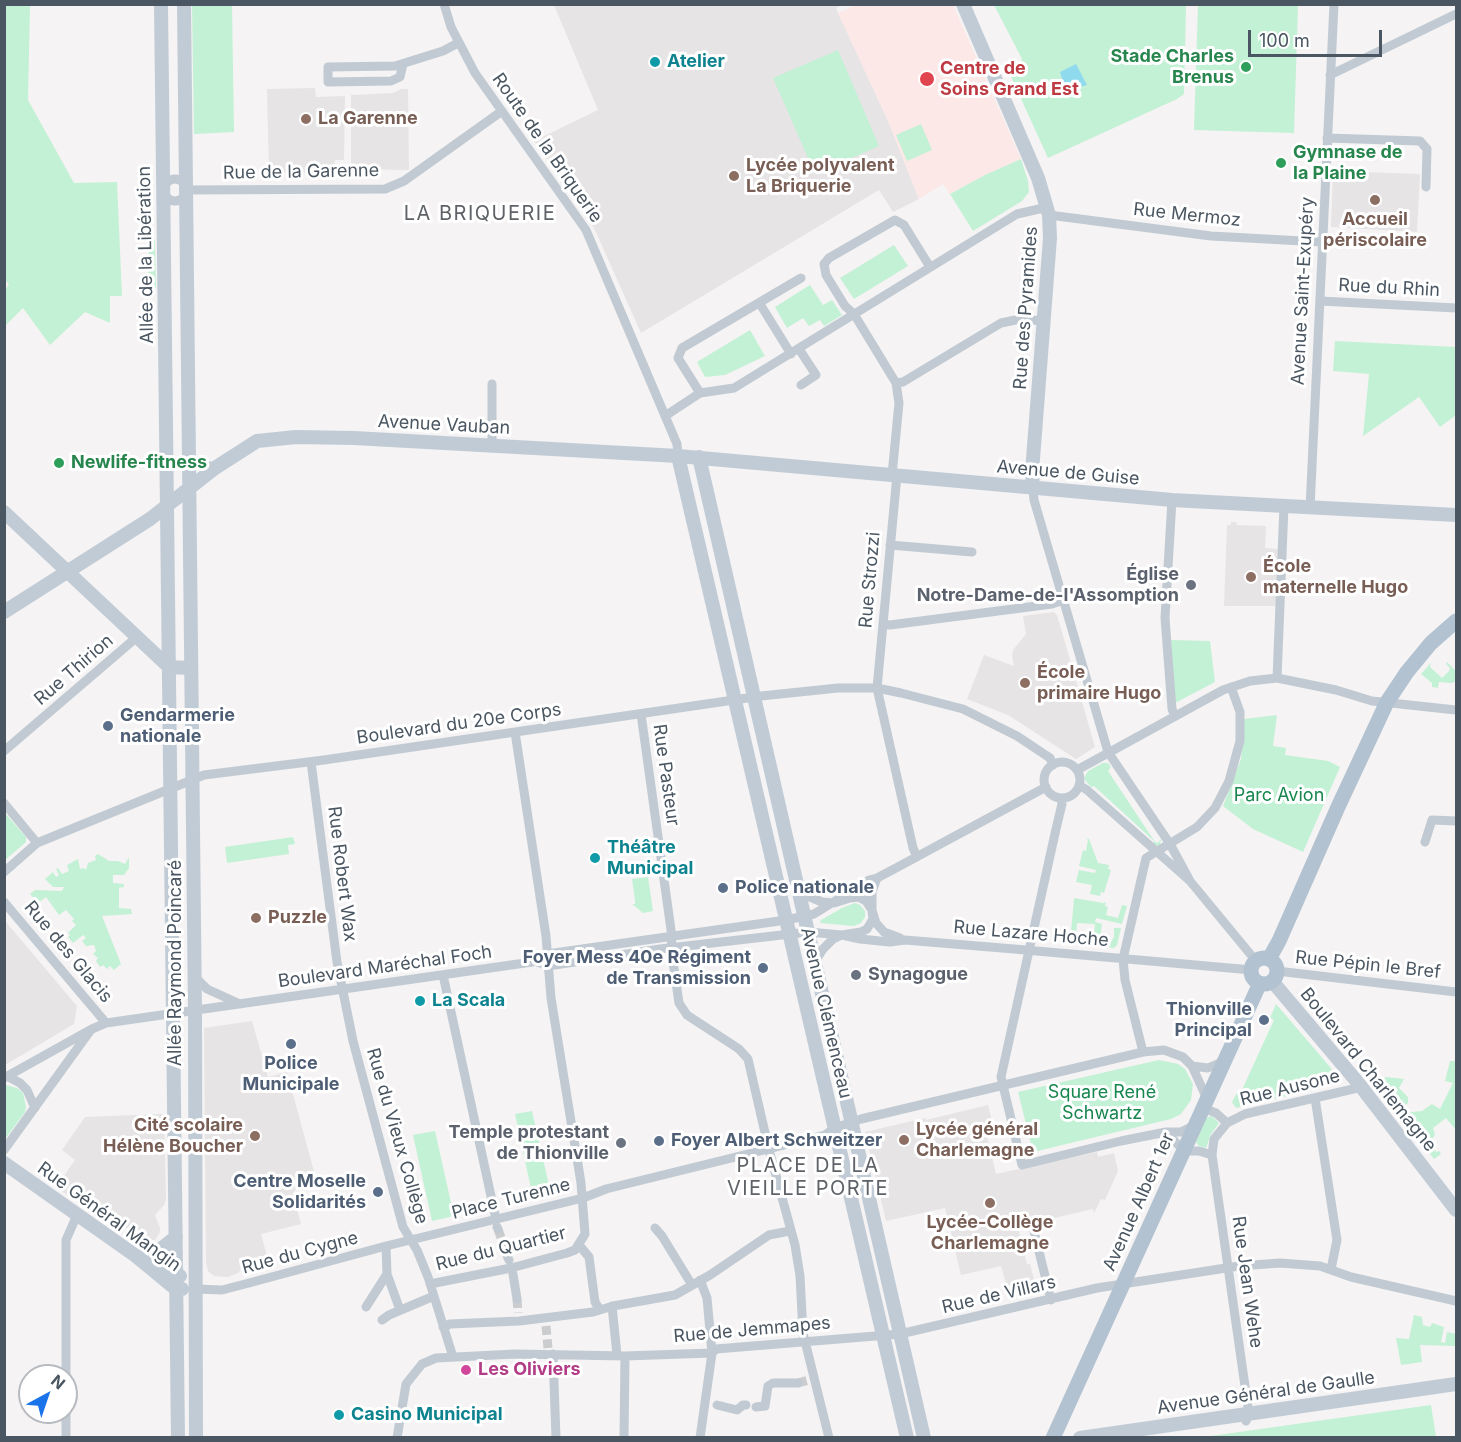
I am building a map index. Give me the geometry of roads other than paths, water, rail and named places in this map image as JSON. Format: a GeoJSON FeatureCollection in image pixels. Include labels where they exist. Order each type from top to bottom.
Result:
{"type":"FeatureCollection","features":[{"type":"Feature","properties":{"kind":"main road","name":"Avenue Albert 1er"},"geometry":{"type":"LineString","coordinates":[[1053,1437],[1387,702],[1407,672],[1431,643],[1456,621]]}},
{"type":"Feature","properties":{"kind":"street","name":"Allée de la Libération"},"geometry":{"type":"LineString","coordinates":[[161,4],[167,506]]}},
{"type":"Feature","properties":{"kind":"street"},"geometry":{"type":"LineString","coordinates":[[183,4],[189,489]]}},
{"type":"Feature","properties":{"kind":"street","name":"Route de la Briquerie"},"geometry":{"type":"LineString","coordinates":[[444,4],[458,43],[475,73],[586,230],[677,450]]}},
{"type":"Feature","properties":{"kind":"street","name":"Rue des Pyramides"},"geometry":{"type":"LineString","coordinates":[[963,4],[1038,178],[1048,211],[1050,238],[1032,472],[1033,488]]}},
{"type":"Feature","properties":{"kind":"street","name":"Avenue Saint-Exupéry"},"geometry":{"type":"LineString","coordinates":[[1310,508],[1334,4]]}},
{"type":"Feature","properties":{"kind":"street"},"geometry":{"type":"LineString","coordinates":[[1330,75],[1456,14]]}},
{"type":"Feature","properties":{"kind":"street"},"geometry":{"type":"LineString","coordinates":[[403,64],[400,77],[392,81],[328,82],[328,67],[395,66],[443,51],[458,43]]}},
{"type":"Feature","properties":{"kind":"street","name":"Rue de la Garenne"},"geometry":{"type":"LineString","coordinates":[[185,190],[385,189],[404,181],[501,111]]}},
{"type":"Feature","properties":{"kind":"street"},"geometry":{"type":"LineString","coordinates":[[1327,138],[1420,141],[1427,149],[1426,188]]}},
{"type":"Feature","properties":{"kind":"street"},"geometry":{"type":"LineString","coordinates":[[176,179],[182,182],[185,190],[182,198],[176,201],[169,199],[164,190],[169,181],[176,179]]}},
{"type":"Feature","properties":{"kind":"street"},"geometry":{"type":"LineString","coordinates":[[664,416],[700,393],[734,388],[1017,214],[1048,211]]}},
{"type":"Feature","properties":{"kind":"street","name":"Rue Mermoz"},"geometry":{"type":"LineString","coordinates":[[1048,211],[1211,236],[1321,242]]}},
{"type":"Feature","properties":{"kind":"street"},"geometry":{"type":"LineString","coordinates":[[930,267],[904,225],[895,220],[889,221],[829,258],[824,264],[826,275],[845,306],[854,314],[897,383],[903,382],[1001,323],[1020,319],[1044,321]]}},
{"type":"Feature","properties":{"kind":"street"},"geometry":{"type":"LineString","coordinates":[[700,393],[678,358],[682,348],[801,278]]}},
{"type":"Feature","properties":{"kind":"street","name":"Rue du Rhin"},"geometry":{"type":"LineString","coordinates":[[1320,301],[1456,308]]}},
{"type":"Feature","properties":{"kind":"street"},"geometry":{"type":"LineString","coordinates":[[760,304],[816,375],[801,385]]}},
{"type":"Feature","properties":{"kind":"street","name":"Rue Strozzi"},"geometry":{"type":"LineString","coordinates":[[897,383],[899,403],[895,475],[877,688],[913,848],[917,857]]}},
{"type":"Feature","properties":{"kind":"street"},"geometry":{"type":"LineString","coordinates":[[492,384],[492,446]]}},
{"type":"Feature","properties":{"kind":"street","name":"Avenue Vauban"},"geometry":{"type":"LineString","coordinates":[[4,612],[167,506],[215,468],[257,441],[296,437],[354,438],[492,446],[677,450]]}},
{"type":"Feature","properties":{"kind":"street","name":"Avenue de Guise"},"geometry":{"type":"LineString","coordinates":[[677,450],[699,458],[1172,500],[1456,515]]}},
{"type":"Feature","properties":{"kind":"street","name":"Avenue Clémenceau"},"geometry":{"type":"LineString","coordinates":[[677,450],[907,1437]]}},
{"type":"Feature","properties":{"kind":"street"},"geometry":{"type":"LineString","coordinates":[[188,458],[215,468]]}},
{"type":"Feature","properties":{"kind":"street","name":"Avenue Clémenceau"},"geometry":{"type":"LineString","coordinates":[[699,458],[924,1437]]}},
{"type":"Feature","properties":{"kind":"street"},"geometry":{"type":"LineString","coordinates":[[1033,488],[1034,500],[1108,752],[1170,844],[1190,881]]}},
{"type":"Feature","properties":{"kind":"street","name":"Allée Raymond Poincaré"},"geometry":{"type":"LineString","coordinates":[[189,489],[195,1011],[196,1437]]}},
{"type":"Feature","properties":{"kind":"street"},"geometry":{"type":"LineString","coordinates":[[1172,500],[1165,618],[1172,709],[1175,716]]}},
{"type":"Feature","properties":{"kind":"street","name":"Allée Raymond Poincaré"},"geometry":{"type":"LineString","coordinates":[[167,506],[178,1437]]}},
{"type":"Feature","properties":{"kind":"street"},"geometry":{"type":"LineString","coordinates":[[1277,678],[1284,506]]}},
{"type":"Feature","properties":{"kind":"street"},"geometry":{"type":"LineString","coordinates":[[4,512],[169,668],[191,668]]}},
{"type":"Feature","properties":{"kind":"street"},"geometry":{"type":"LineString","coordinates":[[890,545],[972,552]]}},
{"type":"Feature","properties":{"kind":"street"},"geometry":{"type":"LineString","coordinates":[[883,624],[890,625],[1052,604],[1063,600]]}},
{"type":"Feature","properties":{"kind":"street","name":"Rue Thirion"},"geometry":{"type":"LineString","coordinates":[[4,751],[137,637]]}},
{"type":"Feature","properties":{"kind":"street"},"geometry":{"type":"LineString","coordinates":[[1077,770],[1230,687],[1250,681],[1277,678],[1336,690],[1372,701],[1456,710]]}},
{"type":"Feature","properties":{"kind":"street"},"geometry":{"type":"LineString","coordinates":[[1143,1052],[1125,980],[1123,959],[1146,858],[1197,827],[1215,808],[1228,781],[1240,741],[1240,712],[1230,687]]}},
{"type":"Feature","properties":{"kind":"street","name":"Boulevard du 20e Corps"},"geometry":{"type":"LineString","coordinates":[[4,872],[37,843],[204,775],[311,762],[754,697],[838,688],[877,688],[963,709],[1017,736],[1050,758],[1053,765]]}},
{"type":"Feature","properties":{"kind":"street","name":"Rue Pasteur"},"geometry":{"type":"LineString","coordinates":[[641,714],[679,1003],[687,1015],[739,1049],[748,1059],[769,1150]]}},
{"type":"Feature","properties":{"kind":"street"},"geometry":{"type":"LineString","coordinates":[[515,732],[547,954],[551,998],[583,1198],[585,1234],[579,1245],[589,1257],[595,1302],[600,1310]]}},
{"type":"Feature","properties":{"kind":"street","name":"Rue Robert Wax"},"geometry":{"type":"LineString","coordinates":[[311,762],[342,990]]}},
{"type":"Feature","properties":{"kind":"street"},"geometry":{"type":"LineString","coordinates":[[1066,763],[1077,770],[1080,777],[1079,785],[1072,795],[1061,798],[1049,792],[1046,787],[1045,774],[1053,765],[1066,763]]}},
{"type":"Feature","properties":{"kind":"street"},"geometry":{"type":"LineString","coordinates":[[1079,785],[1190,881],[1264,971]]}},
{"type":"Feature","properties":{"kind":"street"},"geometry":{"type":"LineString","coordinates":[[788,927],[804,916],[814,914],[834,903],[869,880],[917,857],[1046,787]]}},
{"type":"Feature","properties":{"kind":"street"},"geometry":{"type":"LineString","coordinates":[[1061,798],[1062,804],[1001,1077],[1022,1165],[1166,1132],[1181,1132],[1195,1125]]}},
{"type":"Feature","properties":{"kind":"street"},"geometry":{"type":"LineString","coordinates":[[4,803],[37,843]]}},
{"type":"Feature","properties":{"kind":"street"},"geometry":{"type":"LineString","coordinates":[[1425,842],[1432,820],[1456,821]]}},
{"type":"Feature","properties":{"kind":"street"},"geometry":{"type":"LineString","coordinates":[[815,962],[826,944],[842,935],[861,932],[867,928],[873,919],[872,892],[877,878]]}},
{"type":"Feature","properties":{"kind":"street"},"geometry":{"type":"LineString","coordinates":[[797,885],[802,894],[813,899],[834,903],[859,897],[866,901],[876,923],[884,932],[905,940]]}},
{"type":"Feature","properties":{"kind":"street","name":"Rue des Glacis"},"geometry":{"type":"LineString","coordinates":[[4,902],[106,1023]]}},
{"type":"Feature","properties":{"kind":"street","name":"Boulevard Maréchal Foch"},"geometry":{"type":"LineString","coordinates":[[534,961],[548,966],[670,948],[788,927]]}},
{"type":"Feature","properties":{"kind":"street","name":"Boulevard Maréchal Foch"},"geometry":{"type":"LineString","coordinates":[[6,1077],[106,1023],[443,975],[534,961],[547,954],[672,937],[788,927],[808,932]]}},
{"type":"Feature","properties":{"kind":"street","name":"Rue Lazare Hoche"},"geometry":{"type":"LineString","coordinates":[[808,932],[890,942],[905,940],[1264,971]]}},
{"type":"Feature","properties":{"kind":"street","name":"Rue Pépin le Bref"},"geometry":{"type":"LineString","coordinates":[[1264,971],[1456,992]]}},
{"type":"Feature","properties":{"kind":"street","name":"Boulevard Charlemagne"},"geometry":{"type":"LineString","coordinates":[[1264,971],[1362,1087],[1456,1210]]}},
{"type":"Feature","properties":{"kind":"street"},"geometry":{"type":"LineString","coordinates":[[443,975],[497,1225]]}},
{"type":"Feature","properties":{"kind":"street"},"geometry":{"type":"LineString","coordinates":[[194,976],[207,989],[240,1004]]}},
{"type":"Feature","properties":{"kind":"street","name":"Rue du Vieux Collège"},"geometry":{"type":"LineString","coordinates":[[342,990],[353,1041],[403,1227],[430,1284],[443,1326],[456,1357]]}},
{"type":"Feature","properties":{"kind":"street"},"geometry":{"type":"LineString","coordinates":[[4,1150],[92,1029]]}},
{"type":"Feature","properties":{"kind":"street"},"geometry":{"type":"LineString","coordinates":[[1003,1084],[1143,1052],[1164,1050],[1183,1057],[1192,1065],[1205,1068],[1225,1060]]}},
{"type":"Feature","properties":{"kind":"street"},"geometry":{"type":"LineString","coordinates":[[1192,1065],[1205,1103]]}},
{"type":"Feature","properties":{"kind":"street"},"geometry":{"type":"LineString","coordinates":[[6,1077],[20,1083],[27,1090],[35,1108]]}},
{"type":"Feature","properties":{"kind":"street","name":"Place Turenne"},"geometry":{"type":"LineString","coordinates":[[411,1240],[497,1225],[606,1189],[769,1150],[825,1135],[835,1128],[852,1123],[1003,1084]]}},
{"type":"Feature","properties":{"kind":"street","name":"Rue Ausone"},"geometry":{"type":"LineString","coordinates":[[1212,1155],[1214,1139],[1227,1123],[1245,1114],[1362,1087]]}},
{"type":"Feature","properties":{"kind":"street"},"geometry":{"type":"LineString","coordinates":[[1315,1098],[1337,1240],[1331,1269]]}},
{"type":"Feature","properties":{"kind":"street","name":"Rue Ausone"},"geometry":{"type":"LineString","coordinates":[[1205,1103],[1227,1123]]}},
{"type":"Feature","properties":{"kind":"street"},"geometry":{"type":"LineString","coordinates":[[1166,1132],[1184,1151],[1199,1151],[1212,1155]]}},
{"type":"Feature","properties":{"kind":"street"},"geometry":{"type":"LineString","coordinates":[[769,1150],[795,1245],[812,1379],[829,1437]]}},
{"type":"Feature","properties":{"kind":"street","name":"Rue Jean Wehe"},"geometry":{"type":"LineString","coordinates":[[1212,1155],[1250,1418]]}},
{"type":"Feature","properties":{"kind":"street","name":"Rue Général Mangin"},"geometry":{"type":"LineString","coordinates":[[4,1163],[77,1215],[141,1255],[176,1289],[196,1289]]}},
{"type":"Feature","properties":{"kind":"street"},"geometry":{"type":"LineString","coordinates":[[66,1437],[66,1240],[77,1215]]}},
{"type":"Feature","properties":{"kind":"street"},"geometry":{"type":"LineString","coordinates":[[1032,1223],[1051,1300]]}},
{"type":"Feature","properties":{"kind":"street"},"geometry":{"type":"LineString","coordinates":[[654,1228],[707,1298],[712,1353],[710,1405],[700,1437]]}},
{"type":"Feature","properties":{"kind":"street"},"geometry":{"type":"LineString","coordinates":[[443,1326],[519,1317],[546,1322],[612,1306],[675,1295],[769,1235],[790,1231]]}},
{"type":"Feature","properties":{"kind":"street"},"geometry":{"type":"LineString","coordinates":[[141,1255],[165,1248],[176,1237]]}},
{"type":"Feature","properties":{"kind":"street","name":"Rue du Cygne"},"geometry":{"type":"LineString","coordinates":[[196,1289],[222,1290],[411,1240]]}},
{"type":"Feature","properties":{"kind":"street","name":"Rue du Quartier"},"geometry":{"type":"LineString","coordinates":[[430,1284],[511,1268],[567,1253],[575,1250],[579,1245]]}},
{"type":"Feature","properties":{"kind":"street"},"geometry":{"type":"LineString","coordinates":[[386,1246],[387,1274],[400,1310]]}},
{"type":"Feature","properties":{"kind":"street"},"geometry":{"type":"LineString","coordinates":[[141,1255],[176,1273],[196,1289]]}},
{"type":"Feature","properties":{"kind":"street","name":"Rue de Villars"},"geometry":{"type":"LineString","coordinates":[[883,1336],[1123,1283],[1280,1263],[1320,1266],[1351,1277],[1456,1301]]}},
{"type":"Feature","properties":{"kind":"street"},"geometry":{"type":"LineString","coordinates":[[366,1307],[387,1274]]}},
{"type":"Feature","properties":{"kind":"street"},"geometry":{"type":"LineString","coordinates":[[513,1274],[517,1299]]}},
{"type":"Feature","properties":{"kind":"street"},"geometry":{"type":"LineString","coordinates":[[382,1320],[434,1296]]}},
{"type":"Feature","properties":{"kind":"street"},"geometry":{"type":"LineString","coordinates":[[612,1306],[621,1355],[624,1437]]}},
{"type":"Feature","properties":{"kind":"street","name":"Rue de Jemmapes"},"geometry":{"type":"LineString","coordinates":[[397,1437],[406,1384],[422,1365],[436,1358],[550,1352],[621,1355],[712,1353],[716,1349],[883,1336]]}},
{"type":"Feature","properties":{"kind":"street"},"geometry":{"type":"LineString","coordinates":[[550,1352],[554,1362],[556,1437]]}},
{"type":"Feature","properties":{"kind":"street"},"geometry":{"type":"LineString","coordinates":[[710,1405],[737,1410],[743,1405],[765,1406],[768,1386],[773,1383],[798,1383]]}},
{"type":"Feature","properties":{"kind":"street","name":"Avenue Général de Gaulle"},"geometry":{"type":"LineString","coordinates":[[1128,1437],[1456,1384]]}},
{"type":"Feature","properties":{"kind":"street","name":"Avenue Général de Gaulle"},"geometry":{"type":"LineString","coordinates":[[1080,1437],[1250,1418],[1456,1390]]}},
{"type":"Feature","properties":{"kind":"street"},"geometry":{"type":"LineString","coordinates":[[1062,1417],[1060,1429],[1066,1437]]}},
{"type":"Feature","properties":{"kind":"water"},"geometry":{"type":"Polygon","coordinates":[[[1076,64],[1087,85],[1065,88],[1060,72],[1076,64]]]}},
{"type":"Feature","properties":{"kind":"tunnel"},"geometry":{"type":"LineString","coordinates":[[498,1229],[508,1258]]}},
{"type":"Feature","properties":{"kind":"tunnel"},"geometry":{"type":"LineString","coordinates":[[517,1299],[518,1313]]}},
{"type":"Feature","properties":{"kind":"tunnel"},"geometry":{"type":"LineString","coordinates":[[546,1326],[548,1348]]}},
{"type":"Feature","properties":{"kind":"tunnel"},"geometry":{"type":"LineString","coordinates":[[798,1383],[809,1380]]}},
{"type":"Feature","properties":{"kind":"place","name":"Atelier"},"geometry":{"type":"Point","coordinates":[655,62]}},
{"type":"Feature","properties":{"kind":"place","name":"Stade Charles Brenus"},"geometry":{"type":"Point","coordinates":[1246,67]}},
{"type":"Feature","properties":{"kind":"place","name":"Centre de Soins Grand Est"},"geometry":{"type":"Point","coordinates":[927,79]}},
{"type":"Feature","properties":{"kind":"place","name":"La Garenne"},"geometry":{"type":"Point","coordinates":[306,119]}},
{"type":"Feature","properties":{"kind":"place","name":"Gymnase de la Plaine"},"geometry":{"type":"Point","coordinates":[1281,163]}},
{"type":"Feature","properties":{"kind":"place","name":"Lycée polyvalent La Briquerie"},"geometry":{"type":"Point","coordinates":[734,176]}},
{"type":"Feature","properties":{"kind":"place","name":"Accueil périscolaire"},"geometry":{"type":"Point","coordinates":[1375,200]}},
{"type":"Feature","properties":{"kind":"place","name":"Newlife-fitness"},"geometry":{"type":"Point","coordinates":[59,463]}},
{"type":"Feature","properties":{"kind":"place","name":"École maternelle Hugo"},"geometry":{"type":"Point","coordinates":[1251,577]}},
{"type":"Feature","properties":{"kind":"place","name":"Église Notre-Dame-de-l'Assomption"},"geometry":{"type":"Point","coordinates":[1191,585]}},
{"type":"Feature","properties":{"kind":"place","name":"École primaire Hugo"},"geometry":{"type":"Point","coordinates":[1025,683]}},
{"type":"Feature","properties":{"kind":"place","name":"Gendarmerie nationale"},"geometry":{"type":"Point","coordinates":[108,726]}},
{"type":"Feature","properties":{"kind":"place","name":"Théâtre Municipal"},"geometry":{"type":"Point","coordinates":[595,858]}},
{"type":"Feature","properties":{"kind":"place","name":"Police nationale"},"geometry":{"type":"Point","coordinates":[723,888]}},
{"type":"Feature","properties":{"kind":"place","name":"Puzzle"},"geometry":{"type":"Point","coordinates":[256,918]}},
{"type":"Feature","properties":{"kind":"place","name":"Foyer Mess 40e Régiment de Transmission"},"geometry":{"type":"Point","coordinates":[763,968]}},
{"type":"Feature","properties":{"kind":"place","name":"Synagogue"},"geometry":{"type":"Point","coordinates":[856,975]}},
{"type":"Feature","properties":{"kind":"place","name":"La Scala"},"geometry":{"type":"Point","coordinates":[420,1001]}},
{"type":"Feature","properties":{"kind":"place","name":"Thionville Principal"},"geometry":{"type":"Point","coordinates":[1264,1020]}},
{"type":"Feature","properties":{"kind":"place","name":"Police Municipale"},"geometry":{"type":"Point","coordinates":[291,1044]}},
{"type":"Feature","properties":{"kind":"place","name":"Cité scolaire Hélène Boucher"},"geometry":{"type":"Point","coordinates":[255,1136]}},
{"type":"Feature","properties":{"kind":"place","name":"Lycée général Charlemagne"},"geometry":{"type":"Point","coordinates":[904,1140]}},
{"type":"Feature","properties":{"kind":"place","name":"Foyer Albert Schweitzer"},"geometry":{"type":"Point","coordinates":[659,1141]}},
{"type":"Feature","properties":{"kind":"place","name":"Temple protestant de Thionville"},"geometry":{"type":"Point","coordinates":[621,1143]}},
{"type":"Feature","properties":{"kind":"place","name":"Centre Moselle Solidarités"},"geometry":{"type":"Point","coordinates":[378,1192]}},
{"type":"Feature","properties":{"kind":"place","name":"Lycée-Collège Charlemagne"},"geometry":{"type":"Point","coordinates":[990,1203]}},
{"type":"Feature","properties":{"kind":"place","name":"Les Oliviers"},"geometry":{"type":"Point","coordinates":[466,1370]}},
{"type":"Feature","properties":{"kind":"place","name":"Casino Municipal"},"geometry":{"type":"Point","coordinates":[339,1415]}},
{"type":"Feature","properties":{"kind":"district","name":"LA BRIQUERIE"},"geometry":{"type":"Point","coordinates":[480,214]}},
{"type":"Feature","properties":{"kind":"district","name":"PLACE DE LA VIEILLE PORTE"},"geometry":{"type":"Point","coordinates":[808,1178]}},
{"type":"Feature","properties":{"kind":"park label","name":"Parc Avion"},"geometry":{"type":"Point","coordinates":[1279,796]}},
{"type":"Feature","properties":{"kind":"park label","name":"Square René Schwartz"},"geometry":{"type":"Point","coordinates":[1102,1103]}}]}
